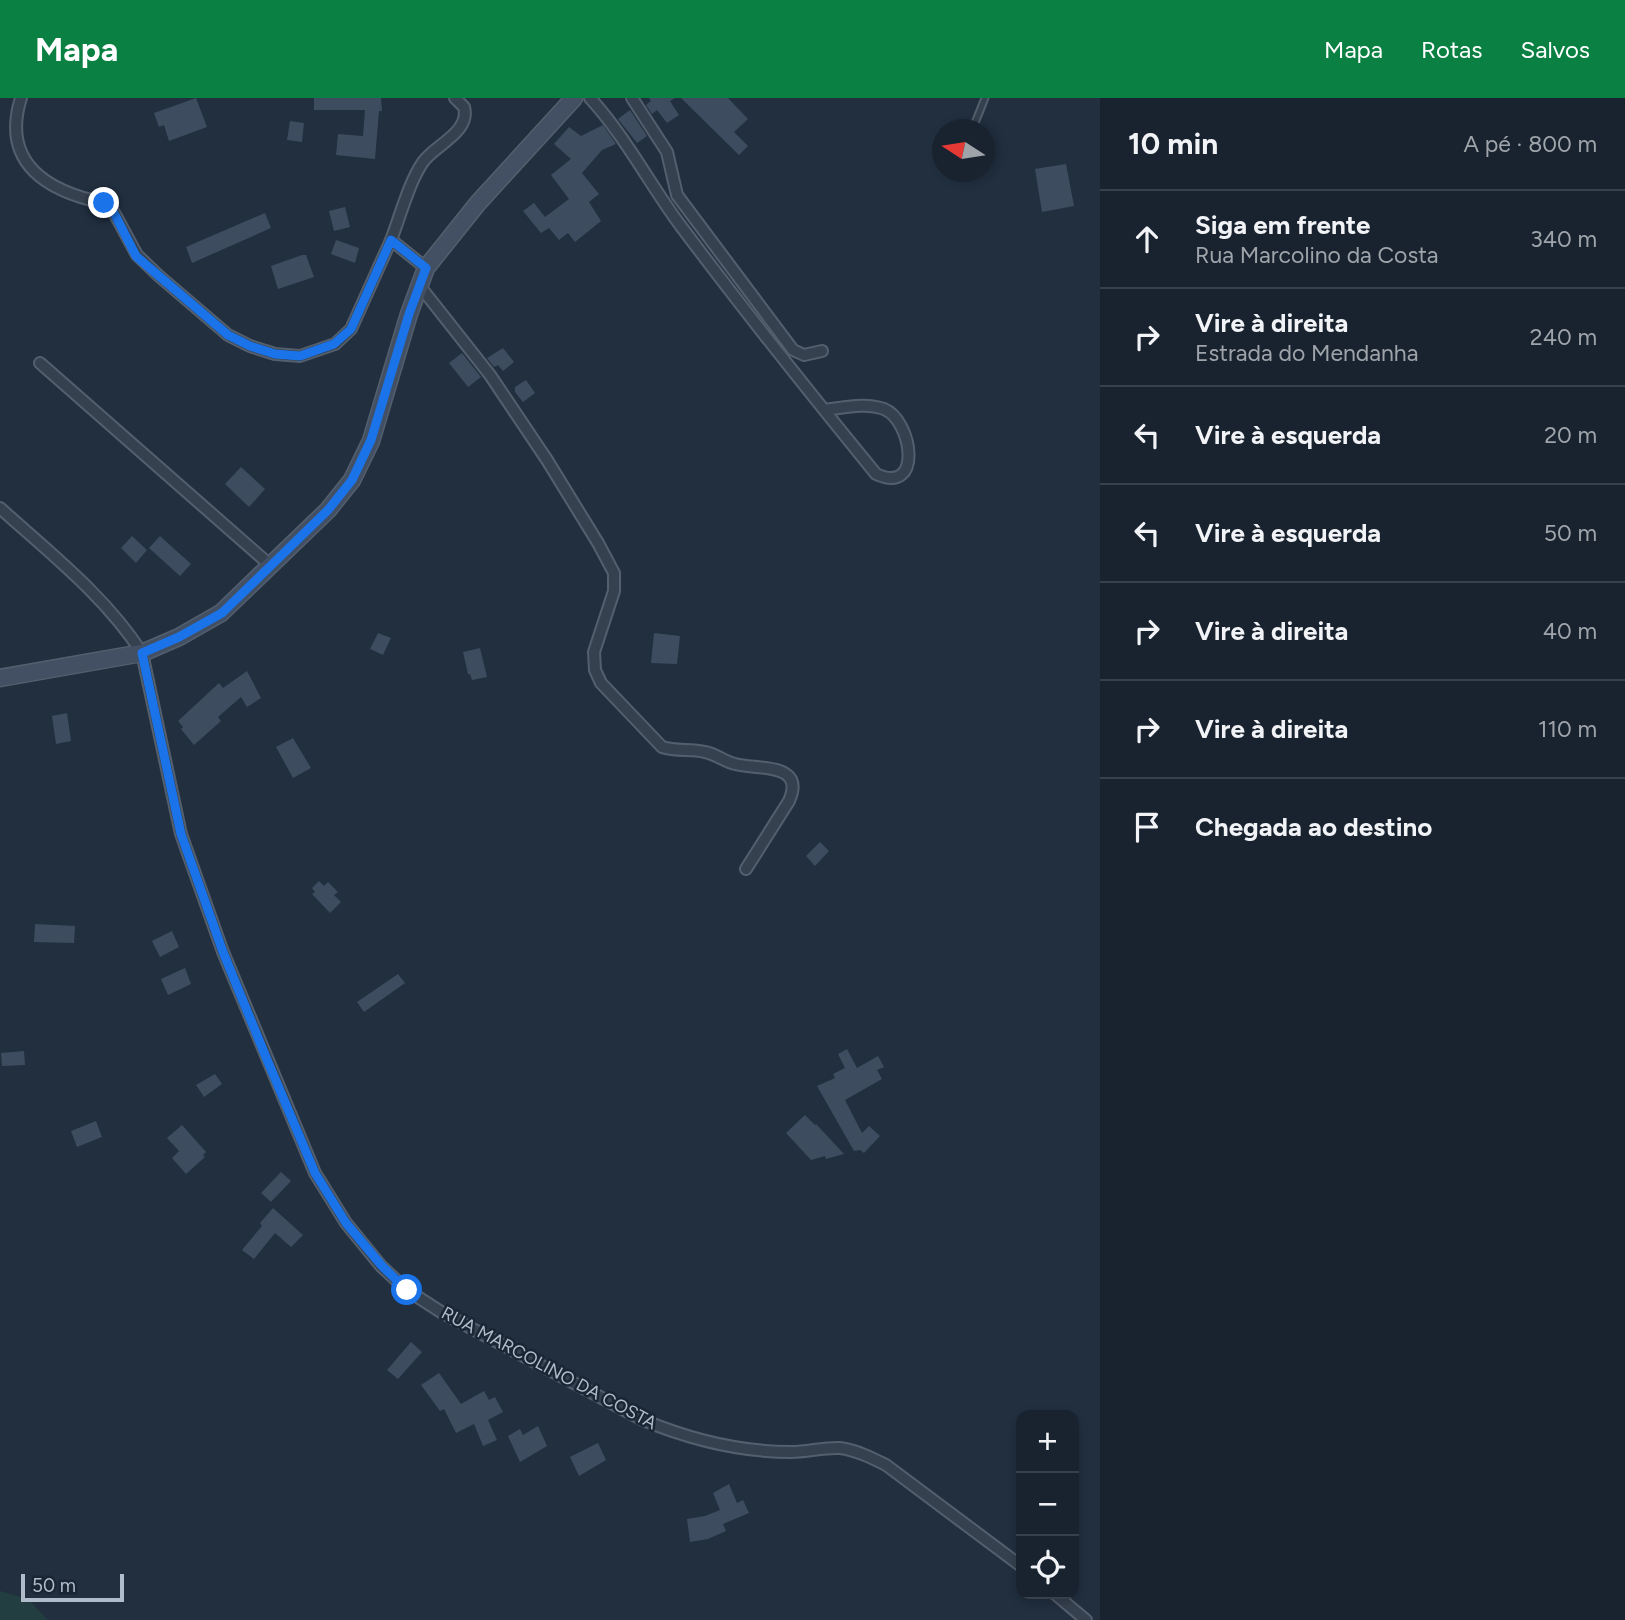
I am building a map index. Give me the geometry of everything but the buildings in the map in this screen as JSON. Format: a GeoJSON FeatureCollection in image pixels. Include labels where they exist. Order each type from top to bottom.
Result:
{"type":"FeatureCollection","features":[{"type":"Feature","properties":{"kind":"main road"},"geometry":{"type":"LineString","coordinates":[[0,678],[142,653],[179,637],[222,613],[328,510],[352,480],[371,440],[426,268],[478,203],[574,98]]}},
{"type":"Feature","properties":{"kind":"street"},"geometry":{"type":"LineString","coordinates":[[21,98],[12,114],[9,141],[20,164],[34,177],[58,192],[111,207],[136,256],[228,335],[275,354],[300,356],[334,344],[351,329],[422,164],[436,148],[457,132],[465,119],[464,107],[455,98]]}},
{"type":"Feature","properties":{"kind":"street"},"geometry":{"type":"LineString","coordinates":[[590,98],[607,116],[679,223],[824,410],[876,474],[896,479],[904,474],[908,464],[908,446],[898,421],[888,411],[861,405],[824,410]]}},
{"type":"Feature","properties":{"kind":"street"},"geometry":{"type":"LineString","coordinates":[[632,98],[667,152],[677,195],[793,350],[804,355],[822,351]]}},
{"type":"Feature","properties":{"kind":"street"},"geometry":{"type":"LineString","coordinates":[[391,240],[426,268]]}},
{"type":"Feature","properties":{"kind":"street"},"geometry":{"type":"LineString","coordinates":[[419,285],[490,375],[547,460],[614,573],[614,591],[594,652],[595,670],[601,683],[662,747],[672,751],[701,751],[736,765],[772,768],[783,772],[791,780],[793,792],[789,801],[746,869]]}},
{"type":"Feature","properties":{"kind":"street"},"geometry":{"type":"LineString","coordinates":[[40,363],[270,565]]}},
{"type":"Feature","properties":{"kind":"street"},"geometry":{"type":"LineString","coordinates":[[0,508],[95,594],[127,629],[142,653]]}},
{"type":"Feature","properties":{"kind":"street","name":"RUA MARCOLINO DA COSTA"},"geometry":{"type":"LineString","coordinates":[[142,653],[181,834],[223,952],[315,1173],[346,1223],[382,1266],[407,1290],[441,1312],[643,1420],[706,1440],[747,1448],[792,1452],[842,1448],[865,1455],[886,1465],[1016,1562]]}},
{"type":"Feature","properties":{"kind":"street"},"geometry":{"type":"LineString","coordinates":[[1061,1599],[1086,1620]]}},
{"type":"Feature","properties":{"kind":"lane"},"geometry":{"type":"LineString","coordinates":[[977,119],[985,98]]}},
{"type":"Feature","properties":{"kind":"green space"},"geometry":{"type":"Polygon","coordinates":[[[0,1591],[28,1599],[48,1620],[0,1620],[0,1591]]]}},
{"type":"Feature","properties":{"kind":"route"},"geometry":{"type":"LineString","coordinates":[[104,203],[111,207],[136,256],[228,335],[275,354],[300,356],[334,344],[351,329],[391,240],[426,268],[409,314],[371,440],[352,480],[328,510],[222,613],[179,637],[142,653],[181,834],[223,952],[268,1062],[315,1173],[346,1223],[382,1266],[407,1290]]}}]}
